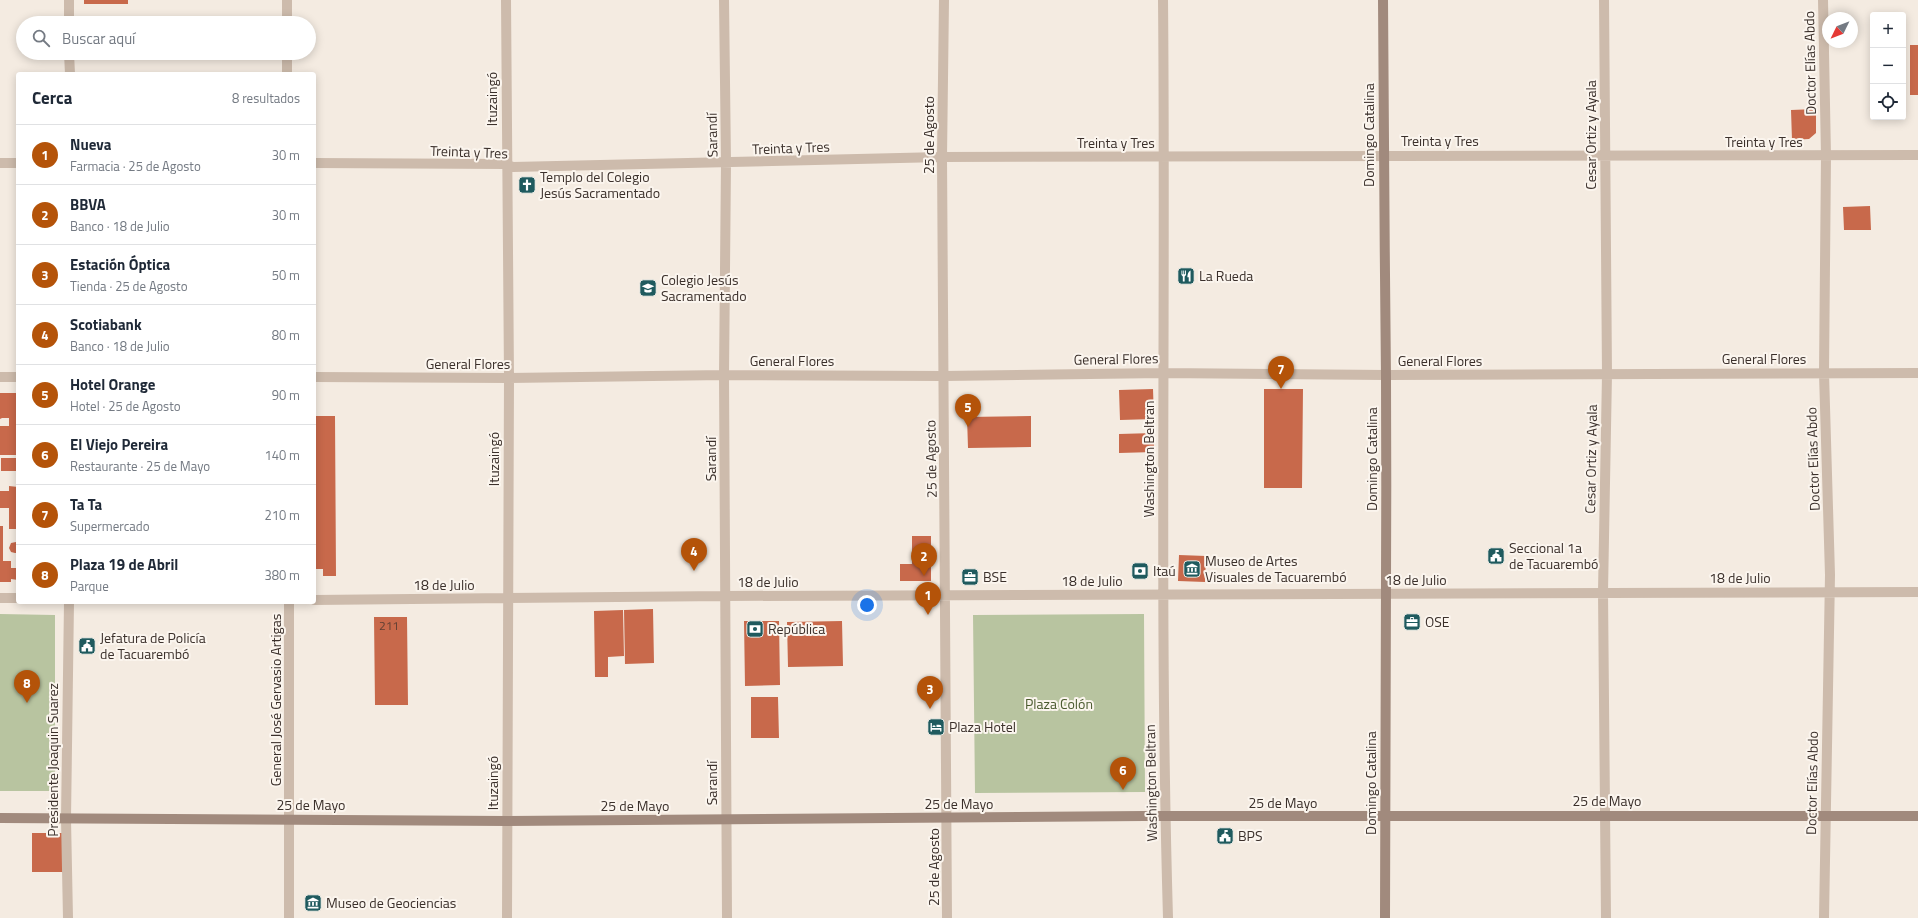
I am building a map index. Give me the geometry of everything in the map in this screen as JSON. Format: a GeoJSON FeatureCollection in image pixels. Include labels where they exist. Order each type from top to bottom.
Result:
{"type":"FeatureCollection","features":[{"type":"Feature","properties":{"kind":"street"},"geometry":{"type":"LineString","coordinates":[[69,0],[69,16]]}},
{"type":"Feature","properties":{"kind":"street"},"geometry":{"type":"LineString","coordinates":[[287,0],[287,16]]}},
{"type":"Feature","properties":{"kind":"street","name":"Ituzaingó"},"geometry":{"type":"LineString","coordinates":[[506,0],[506,164],[509,378],[507,918]]}},
{"type":"Feature","properties":{"kind":"street","name":"Sarandí"},"geometry":{"type":"LineString","coordinates":[[724,0],[726,163],[724,375],[727,918]]}},
{"type":"Feature","properties":{"kind":"street","name":"25 de Agosto"},"geometry":{"type":"LineString","coordinates":[[944,0],[942,157],[948,818],[947,918]]}},
{"type":"Feature","properties":{"kind":"street","name":"Washington Beltran"},"geometry":{"type":"LineString","coordinates":[[1163,0],[1165,816],[1168,918]]}},
{"type":"Feature","properties":{"kind":"street","name":"Domingo Catalina"},"geometry":{"type":"LineString","coordinates":[[1383,0],[1382,155],[1386,375],[1387,594],[1385,918]]}},
{"type":"Feature","properties":{"kind":"street","name":"Cesar Ortiz y Ayala"},"geometry":{"type":"LineString","coordinates":[[1604,0],[1607,374],[1603,592],[1606,918]]}},
{"type":"Feature","properties":{"kind":"street","name":"Doctor Elías Abdo"},"geometry":{"type":"LineString","coordinates":[[1823,0],[1826,156],[1824,373],[1830,592],[1824,918]]}},
{"type":"Feature","properties":{"kind":"street"},"geometry":{"type":"LineString","coordinates":[[69,60],[70,72]]}},
{"type":"Feature","properties":{"kind":"street"},"geometry":{"type":"LineString","coordinates":[[287,60],[287,72]]}},
{"type":"Feature","properties":{"kind":"street","name":"Treinta y Tres"},"geometry":{"type":"LineString","coordinates":[[316,163],[506,164],[513,167],[942,157],[1918,155]]}},
{"type":"Feature","properties":{"kind":"street"},"geometry":{"type":"LineString","coordinates":[[0,163],[16,163]]}},
{"type":"Feature","properties":{"kind":"street","name":"General Flores"},"geometry":{"type":"LineString","coordinates":[[316,377],[509,378],[724,375],[944,376],[1163,373],[1386,375],[1918,373]]}},
{"type":"Feature","properties":{"kind":"street"},"geometry":{"type":"LineString","coordinates":[[0,377],[16,378]]}},
{"type":"Feature","properties":{"kind":"street","name":"18 de Julio"},"geometry":{"type":"LineString","coordinates":[[316,600],[726,596],[1918,592]]}},
{"type":"Feature","properties":{"kind":"street"},"geometry":{"type":"LineString","coordinates":[[0,598],[16,598]]}},
{"type":"Feature","properties":{"kind":"street","name":"Presidente Joaquin Suarez"},"geometry":{"type":"LineString","coordinates":[[68,918],[66,819],[69,604]]}},
{"type":"Feature","properties":{"kind":"street","name":"General José Gervasio Artigas"},"geometry":{"type":"LineString","coordinates":[[289,604],[289,918]]}},
{"type":"Feature","properties":{"kind":"street","name":"25 de Mayo"},"geometry":{"type":"LineString","coordinates":[[0,818],[507,821],[1165,816],[1918,816]]}},
{"type":"Feature","properties":{"kind":"green space"},"geometry":{"type":"Polygon","coordinates":[[[0,614],[55,615],[55,791],[0,791],[0,614]]]}},
{"type":"Feature","properties":{"kind":"green space","name":"Plaza Colón"},"geometry":{"type":"Polygon","coordinates":[[[1144,614],[1145,792],[975,793],[973,615],[1144,614]]]}},
{"type":"Feature","properties":{"kind":"building"},"geometry":{"type":"Polygon","coordinates":[[[84,0],[128,0],[128,4],[84,4],[84,0]]]}},
{"type":"Feature","properties":{"kind":"building"},"geometry":{"type":"Polygon","coordinates":[[[1910,45],[1918,45],[1918,95],[1910,95],[1910,45]]]}},
{"type":"Feature","properties":{"kind":"building"},"geometry":{"type":"Polygon","coordinates":[[[1816,109],[1816,133],[1809,139],[1792,140],[1791,110],[1816,109]]]}},
{"type":"Feature","properties":{"kind":"building"},"geometry":{"type":"Polygon","coordinates":[[[1870,206],[1871,230],[1844,230],[1843,207],[1870,206]]]}},
{"type":"Feature","properties":{"kind":"building"},"geometry":{"type":"Polygon","coordinates":[[[1153,389],[1154,419],[1120,420],[1119,390],[1153,389]]]}},
{"type":"Feature","properties":{"kind":"building"},"geometry":{"type":"Polygon","coordinates":[[[1264,389],[1303,389],[1302,488],[1264,488],[1264,389]]]}},
{"type":"Feature","properties":{"kind":"building"},"geometry":{"type":"Polygon","coordinates":[[[0,393],[16,393],[16,455],[0,455],[0,426],[9,426],[9,418],[0,419],[0,393]]]}},
{"type":"Feature","properties":{"kind":"building"},"geometry":{"type":"Polygon","coordinates":[[[316,416],[335,416],[336,576],[323,576],[323,569],[316,569],[316,416]]]}},
{"type":"Feature","properties":{"kind":"building"},"geometry":{"type":"Polygon","coordinates":[[[1031,416],[1031,447],[968,448],[967,417],[1031,416]]]}},
{"type":"Feature","properties":{"kind":"building"},"geometry":{"type":"Polygon","coordinates":[[[1154,433],[1154,452],[1119,453],[1119,434],[1154,433]]]}},
{"type":"Feature","properties":{"kind":"building"},"geometry":{"type":"Polygon","coordinates":[[[1,458],[16,458],[16,471],[1,471],[1,458]]]}},
{"type":"Feature","properties":{"kind":"building"},"geometry":{"type":"Polygon","coordinates":[[[9,486],[16,487],[16,529],[9,529],[9,508],[0,508],[0,491],[9,491],[9,486]]]}},
{"type":"Feature","properties":{"kind":"building"},"geometry":{"type":"Polygon","coordinates":[[[0,526],[3,526],[3,561],[11,561],[11,568],[16,568],[16,580],[11,579],[11,582],[0,582],[0,526]]]}},
{"type":"Feature","properties":{"kind":"building"},"geometry":{"type":"Polygon","coordinates":[[[912,536],[931,536],[931,581],[900,581],[900,564],[912,564],[912,536]]]}},
{"type":"Feature","properties":{"kind":"building"},"geometry":{"type":"Polygon","coordinates":[[[16,542],[16,553],[11,552],[9,548],[11,543],[16,542]]]}},
{"type":"Feature","properties":{"kind":"building","name":"Museo de Artes Visuales de Tacuarembó"},"geometry":{"type":"Polygon","coordinates":[[[1179,555],[1206,556],[1205,582],[1178,581],[1179,555]]]}},
{"type":"Feature","properties":{"kind":"building"},"geometry":{"type":"Polygon","coordinates":[[[653,609],[654,663],[625,664],[624,610],[653,609]]]}},
{"type":"Feature","properties":{"kind":"building"},"geometry":{"type":"Polygon","coordinates":[[[623,610],[624,656],[608,657],[608,677],[595,677],[594,611],[623,610]]]}},
{"type":"Feature","properties":{"kind":"building"},"geometry":{"type":"Polygon","coordinates":[[[374,617],[407,617],[408,705],[375,705],[374,617]]]}},
{"type":"Feature","properties":{"kind":"building"},"geometry":{"type":"Polygon","coordinates":[[[744,621],[779,621],[780,685],[745,686],[744,621]]]}},
{"type":"Feature","properties":{"kind":"building"},"geometry":{"type":"Polygon","coordinates":[[[842,621],[843,666],[788,667],[787,622],[842,621]]]}},
{"type":"Feature","properties":{"kind":"building"},"geometry":{"type":"Polygon","coordinates":[[[751,697],[778,697],[779,738],[751,738],[751,697]]]}},
{"type":"Feature","properties":{"kind":"building"},"geometry":{"type":"Polygon","coordinates":[[[32,833],[63,833],[63,872],[32,872],[32,833]]]}},
{"type":"Feature","properties":{"kind":"place","name":"Templo del Colegio Jesús Sacramentado"},"geometry":{"type":"Point","coordinates":[527,185]}},
{"type":"Feature","properties":{"kind":"place","name":"La Rueda"},"geometry":{"type":"Point","coordinates":[1186,276]}},
{"type":"Feature","properties":{"kind":"place","name":"Colegio Jesús Sacramentado"},"geometry":{"type":"Point","coordinates":[648,288]}},
{"type":"Feature","properties":{"kind":"place","name":"Ta Ta"},"geometry":{"type":"Point","coordinates":[1281,389]}},
{"type":"Feature","properties":{"kind":"place","name":"Hotel Orange"},"geometry":{"type":"Point","coordinates":[968,427]}},
{"type":"Feature","properties":{"kind":"place","name":"Seccional 1a de Tacuarembó"},"geometry":{"type":"Point","coordinates":[1496,556]}},
{"type":"Feature","properties":{"kind":"place","name":"Museo de Artes Visuales de Tacuarembó"},"geometry":{"type":"Point","coordinates":[1192,569]}},
{"type":"Feature","properties":{"kind":"place","name":"Scotiabank"},"geometry":{"type":"Point","coordinates":[694,571]}},
{"type":"Feature","properties":{"kind":"place","name":"Itaú"},"geometry":{"type":"Point","coordinates":[1140,571]}},
{"type":"Feature","properties":{"kind":"place","name":"BBVA"},"geometry":{"type":"Point","coordinates":[924,576]}},
{"type":"Feature","properties":{"kind":"place","name":"BSE"},"geometry":{"type":"Point","coordinates":[970,577]}},
{"type":"Feature","properties":{"kind":"place","name":"Nueva"},"geometry":{"type":"Point","coordinates":[928,615]}},
{"type":"Feature","properties":{"kind":"place","name":"OSE"},"geometry":{"type":"Point","coordinates":[1412,622]}},
{"type":"Feature","properties":{"kind":"place","name":"República"},"geometry":{"type":"Point","coordinates":[755,629]}},
{"type":"Feature","properties":{"kind":"place","name":"Jefatura de Policía de Tacuarembó"},"geometry":{"type":"Point","coordinates":[87,646]}},
{"type":"Feature","properties":{"kind":"place","name":"Plaza 19 de Abril"},"geometry":{"type":"Point","coordinates":[27,703]}},
{"type":"Feature","properties":{"kind":"place","name":"Estación Óptica"},"geometry":{"type":"Point","coordinates":[930,709]}},
{"type":"Feature","properties":{"kind":"place","name":"Plaza Hotel"},"geometry":{"type":"Point","coordinates":[936,727]}},
{"type":"Feature","properties":{"kind":"place","name":"El Viejo Pereira"},"geometry":{"type":"Point","coordinates":[1123,790]}},
{"type":"Feature","properties":{"kind":"place","name":"BPS"},"geometry":{"type":"Point","coordinates":[1225,836]}},
{"type":"Feature","properties":{"kind":"place","name":"Museo de Geociencias"},"geometry":{"type":"Point","coordinates":[313,903]}}]}
